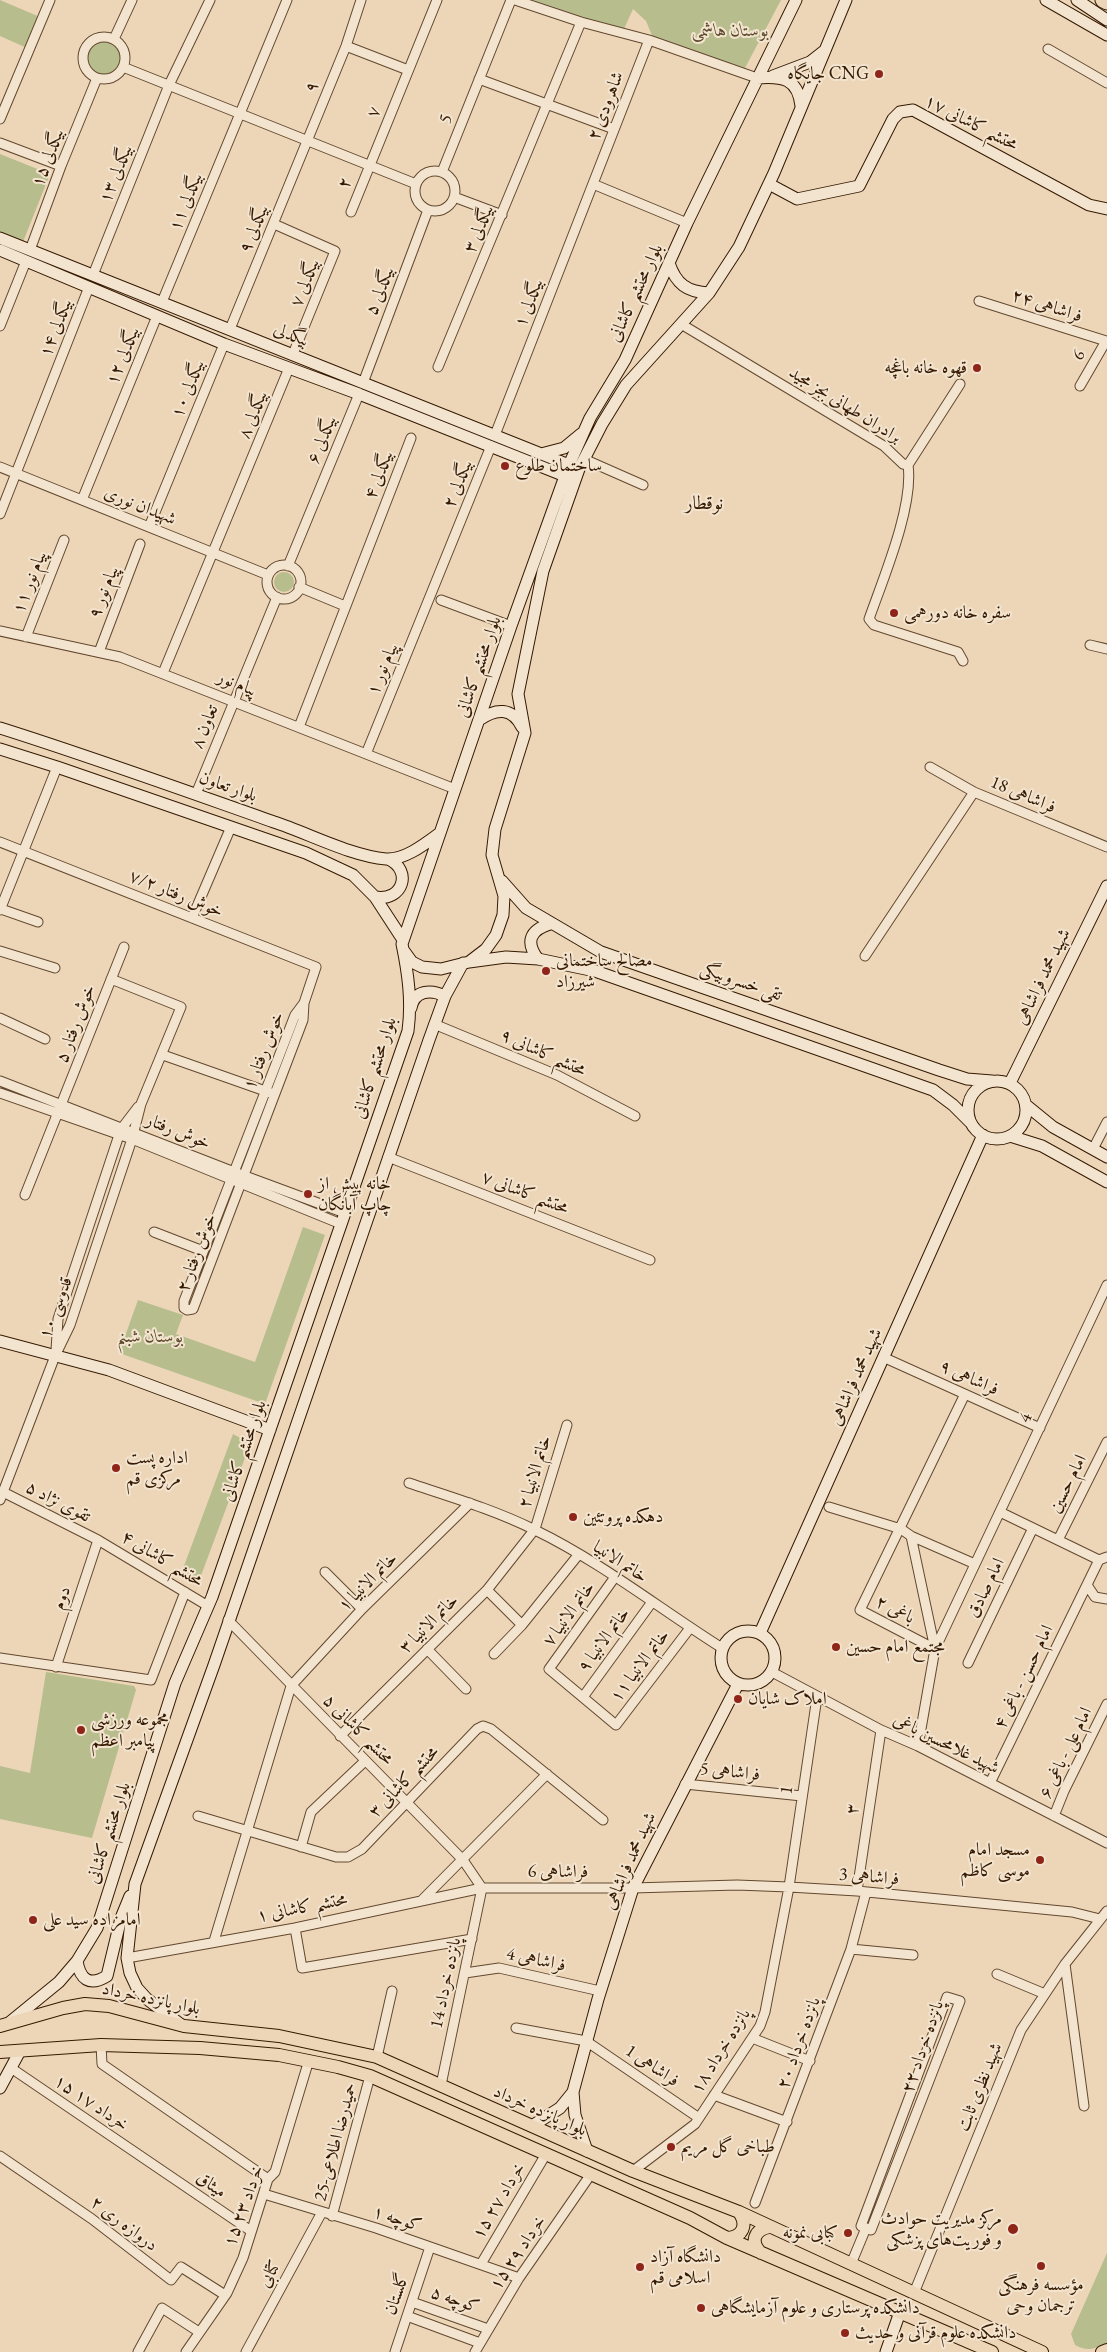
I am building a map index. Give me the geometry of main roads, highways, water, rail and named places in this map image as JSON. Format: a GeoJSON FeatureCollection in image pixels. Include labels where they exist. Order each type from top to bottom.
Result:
{"type":"FeatureCollection","features":[{"type":"Feature","properties":{"kind":"highway"},"geometry":{"type":"LineString","coordinates":[[1103,0],[1107,2]]}},
{"type":"Feature","properties":{"kind":"main road","name":"بلوار محتشم کاشانی"},"geometry":{"type":"LineString","coordinates":[[4,2025],[59,1982],[77,1961],[97,1928],[175,1683],[208,1606],[408,1031],[410,1012],[408,970],[402,942],[512,622],[567,471],[585,429],[624,360],[687,223],[796,0]]}},
{"type":"Feature","properties":{"kind":"main road"},"geometry":{"type":"LineString","coordinates":[[77,1961],[79,1973],[86,1979],[99,1981],[107,1976],[121,1918],[214,1665],[434,1024],[445,996],[466,962],[486,949],[496,935],[503,915],[504,896],[492,855],[495,829],[525,733],[518,694],[534,624],[543,570],[584,459],[602,424],[626,385],[709,293],[739,248],[802,108],[846,0]]}},
{"type":"Feature","properties":{"kind":"main road"},"geometry":{"type":"LineString","coordinates":[[1046,0],[1107,35]]}},
{"type":"Feature","properties":{"kind":"main road"},"geometry":{"type":"LineString","coordinates":[[1077,0],[1107,20]]}},
{"type":"Feature","properties":{"kind":"main road"},"geometry":{"type":"LineString","coordinates":[[757,78],[772,76],[810,62],[825,50]]}},
{"type":"Feature","properties":{"kind":"main road"},"geometry":{"type":"LineString","coordinates":[[772,76],[781,78],[796,87],[800,94],[802,108]]}},
{"type":"Feature","properties":{"kind":"main road","name":"محتشم کاشانی ۱۷"},"geometry":{"type":"LineString","coordinates":[[769,184],[797,199],[860,186],[893,119],[900,112],[913,110],[1089,205],[1107,209]]}},
{"type":"Feature","properties":{"kind":"main road","name":"بیگدلی"},"geometry":{"type":"LineString","coordinates":[[0,238],[89,287],[224,344],[289,368],[361,388],[495,435],[541,454],[567,471]]}},
{"type":"Feature","properties":{"kind":"main road","name":"بیگدلی"},"geometry":{"type":"LineString","coordinates":[[0,250],[28,255],[94,275],[293,354],[361,388],[491,446],[567,471]]}},
{"type":"Feature","properties":{"kind":"main road"},"geometry":{"type":"LineString","coordinates":[[669,264],[674,276],[683,287],[695,292],[709,293]]}},
{"type":"Feature","properties":{"kind":"main road"},"geometry":{"type":"LineString","coordinates":[[89,287],[94,275]]}},
{"type":"Feature","properties":{"kind":"main road"},"geometry":{"type":"LineString","coordinates":[[157,316],[162,302]]}},
{"type":"Feature","properties":{"kind":"main road"},"geometry":{"type":"LineString","coordinates":[[224,344],[230,329]]}},
{"type":"Feature","properties":{"kind":"main road"},"geometry":{"type":"LineString","coordinates":[[541,454],[564,448],[576,440],[585,429]]}},
{"type":"Feature","properties":{"kind":"main road"},"geometry":{"type":"LineString","coordinates":[[512,622],[522,612],[526,612],[531,616],[534,624]]}},
{"type":"Feature","properties":{"kind":"main road"},"geometry":{"type":"LineString","coordinates":[[479,720],[494,711],[502,710],[511,713],[518,720],[525,733]]}},
{"type":"Feature","properties":{"kind":"main road","name":"بلوار تعاون"},"geometry":{"type":"LineString","coordinates":[[0,728],[196,794],[312,835],[359,854],[388,859],[411,853],[440,834]]}},
{"type":"Feature","properties":{"kind":"main road"},"geometry":{"type":"LineString","coordinates":[[0,749],[306,853],[352,875],[375,896],[402,942],[406,955],[422,967],[441,969],[466,962],[506,957],[538,959],[595,971],[933,1090],[953,1104],[983,1135],[992,1138],[1010,1136],[1042,1146],[1107,1182]]}},
{"type":"Feature","properties":{"kind":"main road"},"geometry":{"type":"LineString","coordinates":[[375,896],[382,898],[394,894],[402,884],[398,866],[388,859]]}},
{"type":"Feature","properties":{"kind":"main road","name":"تقی خسروبیگی"},"geometry":{"type":"LineString","coordinates":[[498,877],[526,908],[550,924],[610,955],[967,1080],[992,1081]]}},
{"type":"Feature","properties":{"kind":"main road","name":"شهید محمد فراشاهی"},"geometry":{"type":"LineString","coordinates":[[1010,1084],[1107,886]]}},
{"type":"Feature","properties":{"kind":"main road"},"geometry":{"type":"LineString","coordinates":[[538,959],[531,949],[531,937],[538,928],[550,924]]}},
{"type":"Feature","properties":{"kind":"main road"},"geometry":{"type":"LineString","coordinates":[[410,1012],[412,1003],[418,995],[427,991],[436,991],[445,996]]}},
{"type":"Feature","properties":{"kind":"main road"},"geometry":{"type":"LineString","coordinates":[[970,1122],[968,1114],[971,1096],[976,1089],[992,1081],[1010,1084],[1023,1096],[1026,1105],[1023,1123],[1010,1136]]}},
{"type":"Feature","properties":{"kind":"main road"},"geometry":{"type":"LineString","coordinates":[[1026,1105],[1053,1127],[1107,1157]]}},
{"type":"Feature","properties":{"kind":"main road","name":"شهید محمد فراشاهی"},"geometry":{"type":"LineString","coordinates":[[760,1633],[885,1358],[983,1135]]}},
{"type":"Feature","properties":{"kind":"main road"},"geometry":{"type":"LineString","coordinates":[[0,1341],[109,1370],[270,1430]]}},
{"type":"Feature","properties":{"kind":"main road"},"geometry":{"type":"LineString","coordinates":[[749,1630],[760,1633],[769,1640],[774,1650],[776,1661],[772,1672],[766,1680],[757,1684],[747,1686],[738,1684],[728,1678],[722,1669],[720,1658],[722,1648],[738,1632],[749,1630]]}},
{"type":"Feature","properties":{"kind":"main road","name":"شهید محمد فراشاهی"},"geometry":{"type":"LineString","coordinates":[[573,2092],[600,1991],[633,1888],[738,1684]]}},
{"type":"Feature","properties":{"kind":"main road"},"geometry":{"type":"LineString","coordinates":[[135,1884],[127,1958],[130,1973],[137,1988],[147,1999],[184,2026]]}},
{"type":"Feature","properties":{"kind":"main road","name":"بلوار پانزده خرداد"},"geometry":{"type":"LineString","coordinates":[[4,2025],[63,2008],[85,2004],[110,2006],[184,2026],[279,2036],[377,2057],[633,2171],[738,2212],[1042,2352]]}},
{"type":"Feature","properties":{"kind":"main road","name":"بلوار پانزده خرداد"},"geometry":{"type":"LineString","coordinates":[[0,2052],[101,2045],[200,2048],[278,2054],[370,2076],[690,2218],[727,2238],[992,2352]]}},
{"type":"Feature","properties":{"kind":"main road"},"geometry":{"type":"LineString","coordinates":[[0,2088],[20,2051]]}},
{"type":"Feature","properties":{"kind":"main road"},"geometry":{"type":"LineString","coordinates":[[532,2126],[560,2108],[573,2092]]}},
{"type":"Feature","properties":{"kind":"main road"},"geometry":{"type":"LineString","coordinates":[[573,2092],[575,2115],[587,2150]]}},
{"type":"Feature","properties":{"kind":"main road"},"geometry":{"type":"LineString","coordinates":[[727,2238],[735,2237],[741,2233],[744,2226],[743,2218],[738,2212]]}},
{"type":"Feature","properties":{"kind":"main road"},"geometry":{"type":"LineString","coordinates":[[761,2252],[756,2247],[754,2240],[756,2233],[762,2228],[769,2227]]}},
{"type":"Feature","properties":{"kind":"main road"},"geometry":{"type":"LineString","coordinates":[[886,2352],[900,2312]]}},
{"type":"Feature","properties":{"kind":"main road"},"geometry":{"type":"LineString","coordinates":[[1102,2352],[1107,2350]]}},
{"type":"Feature","properties":{"kind":"place","name":"جایگاه CNG"},"geometry":{"type":"Point","coordinates":[879,74]}},
{"type":"Feature","properties":{"kind":"place","name":"قهوه خانه باغچه"},"geometry":{"type":"Point","coordinates":[977,368]}},
{"type":"Feature","properties":{"kind":"place","name":"ساختمان طلوع"},"geometry":{"type":"Point","coordinates":[505,466]}},
{"type":"Feature","properties":{"kind":"place","name":"سفره خانه دورهمی"},"geometry":{"type":"Point","coordinates":[894,613]}},
{"type":"Feature","properties":{"kind":"place","name":"مصالح ساختمانی شیرزاد"},"geometry":{"type":"Point","coordinates":[546,971]}},
{"type":"Feature","properties":{"kind":"place","name":"خانه پیش از چاپ آبانگان"},"geometry":{"type":"Point","coordinates":[308,1194]}},
{"type":"Feature","properties":{"kind":"place","name":"اداره پست مرکزی قم"},"geometry":{"type":"Point","coordinates":[116,1468]}},
{"type":"Feature","properties":{"kind":"place","name":"دهکده پروتئین"},"geometry":{"type":"Point","coordinates":[573,1517]}},
{"type":"Feature","properties":{"kind":"place","name":"مجتمع امام حسین"},"geometry":{"type":"Point","coordinates":[836,1647]}},
{"type":"Feature","properties":{"kind":"place","name":"املاک شایان"},"geometry":{"type":"Point","coordinates":[738,1699]}},
{"type":"Feature","properties":{"kind":"place","name":"مجموعه ورزشی پیامبر اعظم"},"geometry":{"type":"Point","coordinates":[81,1730]}},
{"type":"Feature","properties":{"kind":"place","name":"مسجد امام موسی کاظم"},"geometry":{"type":"Point","coordinates":[1040,1860]}},
{"type":"Feature","properties":{"kind":"place","name":"امامزاده سید علی"},"geometry":{"type":"Point","coordinates":[33,1920]}},
{"type":"Feature","properties":{"kind":"place","name":"طباخی گل مریم"},"geometry":{"type":"Point","coordinates":[671,2147]}},
{"type":"Feature","properties":{"kind":"place","name":"مرکز مدیریت حوادث و فوریت‌های پزشکی"},"geometry":{"type":"Point","coordinates":[1013,2229]}},
{"type":"Feature","properties":{"kind":"place","name":"کبابی نمونه"},"geometry":{"type":"Point","coordinates":[848,2233]}},
{"type":"Feature","properties":{"kind":"place","name":"مؤسسه فرهنگی ترجمان وحی"},"geometry":{"type":"Point","coordinates":[1041,2266]}},
{"type":"Feature","properties":{"kind":"place","name":"دانشگاه آزاد اسلامی قم"},"geometry":{"type":"Point","coordinates":[640,2267]}},
{"type":"Feature","properties":{"kind":"place","name":"دانشکده پرستاری و علوم آزمایشگاهی"},"geometry":{"type":"Point","coordinates":[701,2308]}},
{"type":"Feature","properties":{"kind":"place","name":"دانشکده علوم قرآنی و حدیث"},"geometry":{"type":"Point","coordinates":[845,2333]}},
{"type":"Feature","properties":{"kind":"district","name":"نوقطار"},"geometry":{"type":"Point","coordinates":[704,504]}},
{"type":"Feature","properties":{"kind":"park label","name":"بوستان هاشمی"},"geometry":{"type":"Point","coordinates":[730,31]}},
{"type":"Feature","properties":{"kind":"park label","name":"بوستان شبنم"},"geometry":{"type":"Point","coordinates":[150,1337]}}]}
